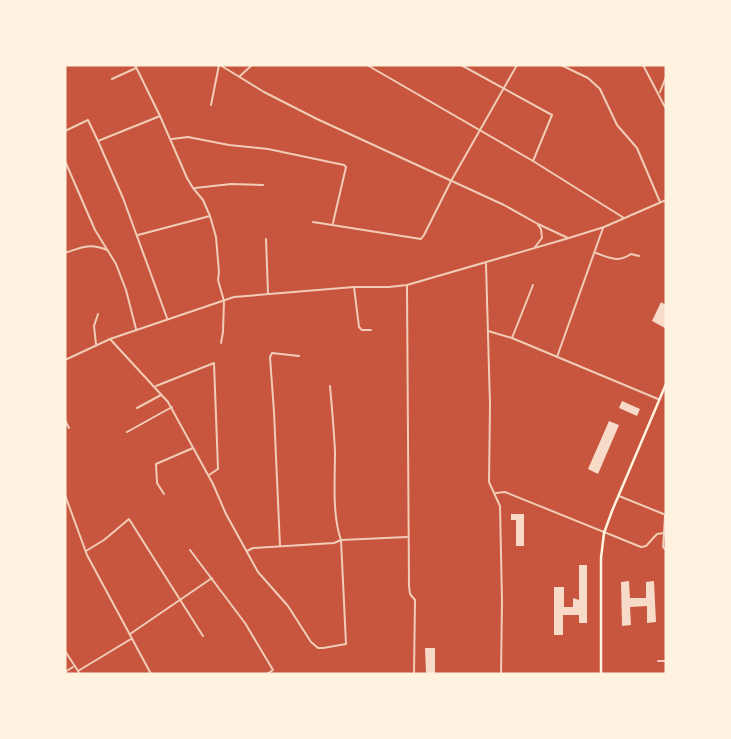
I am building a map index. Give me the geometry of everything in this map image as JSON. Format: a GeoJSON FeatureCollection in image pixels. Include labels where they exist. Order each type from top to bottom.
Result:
{"type":"FeatureCollection","features":[{"type":"Feature","properties":{"kind":"main road"},"geometry":{"type":"LineString","coordinates":[[601,674],[601,558],[604,533],[666,384]]}},
{"type":"Feature","properties":{"kind":"main road"},"geometry":{"type":"LineString","coordinates":[[659,399],[665,402]]}},
{"type":"Feature","properties":{"kind":"street"},"geometry":{"type":"LineString","coordinates":[[212,105],[219,65],[317,119],[504,205],[569,239]]}},
{"type":"Feature","properties":{"kind":"street"},"geometry":{"type":"LineString","coordinates":[[239,76],[252,65]]}},
{"type":"Feature","properties":{"kind":"street"},"geometry":{"type":"LineString","coordinates":[[367,65],[624,218]]}},
{"type":"Feature","properties":{"kind":"street"},"geometry":{"type":"LineString","coordinates":[[461,65],[552,115],[533,162]]}},
{"type":"Feature","properties":{"kind":"street"},"geometry":{"type":"LineString","coordinates":[[313,222],[421,239],[517,65]]}},
{"type":"Feature","properties":{"kind":"street"},"geometry":{"type":"LineString","coordinates":[[561,65],[588,78],[600,89],[617,125],[637,148],[660,202]]}},
{"type":"Feature","properties":{"kind":"street"},"geometry":{"type":"LineString","coordinates":[[643,65],[666,109]]}},
{"type":"Feature","properties":{"kind":"street"},"geometry":{"type":"LineString","coordinates":[[112,79],[136,66],[187,178],[203,200],[210,216],[215,237],[218,280],[224,301],[221,343]]}},
{"type":"Feature","properties":{"kind":"street"},"geometry":{"type":"LineString","coordinates":[[659,94],[666,77]]}},
{"type":"Feature","properties":{"kind":"street"},"geometry":{"type":"LineString","coordinates":[[98,141],[160,116]]}},
{"type":"Feature","properties":{"kind":"street"},"geometry":{"type":"LineString","coordinates":[[65,131],[88,120],[137,236],[167,319]]}},
{"type":"Feature","properties":{"kind":"street"},"geometry":{"type":"LineString","coordinates":[[170,139],[188,137],[268,149],[344,165],[345,173],[332,225]]}},
{"type":"Feature","properties":{"kind":"street"},"geometry":{"type":"LineString","coordinates":[[65,161],[95,230],[116,264],[136,330]]}},
{"type":"Feature","properties":{"kind":"street"},"geometry":{"type":"LineString","coordinates":[[193,188],[231,184],[263,185]]}},
{"type":"Feature","properties":{"kind":"street"},"geometry":{"type":"LineString","coordinates":[[65,360],[110,339],[234,297],[407,285],[569,239],[666,200]]}},
{"type":"Feature","properties":{"kind":"street"},"geometry":{"type":"LineString","coordinates":[[137,236],[210,216]]}},
{"type":"Feature","properties":{"kind":"street"},"geometry":{"type":"LineString","coordinates":[[533,249],[542,238],[538,224]]}},
{"type":"Feature","properties":{"kind":"street"},"geometry":{"type":"LineString","coordinates":[[556,357],[604,227]]}},
{"type":"Feature","properties":{"kind":"street"},"geometry":{"type":"LineString","coordinates":[[266,239],[268,293]]}},
{"type":"Feature","properties":{"kind":"street"},"geometry":{"type":"LineString","coordinates":[[65,253],[87,245],[108,251]]}},
{"type":"Feature","properties":{"kind":"street"},"geometry":{"type":"LineString","coordinates":[[595,252],[614,260],[624,259],[631,254],[639,256]]}},
{"type":"Feature","properties":{"kind":"street"},"geometry":{"type":"LineString","coordinates":[[485,263],[490,405],[489,482],[500,506],[501,674]]}},
{"type":"Feature","properties":{"kind":"street"},"geometry":{"type":"LineString","coordinates":[[407,285],[408,537],[409,586],[410,594],[415,600],[414,674]]}},
{"type":"Feature","properties":{"kind":"street"},"geometry":{"type":"LineString","coordinates":[[512,338],[533,285]]}},
{"type":"Feature","properties":{"kind":"street"},"geometry":{"type":"LineString","coordinates":[[354,287],[359,327],[362,330],[371,330]]}},
{"type":"Feature","properties":{"kind":"street"},"geometry":{"type":"LineString","coordinates":[[97,345],[94,326],[98,314]]}},
{"type":"Feature","properties":{"kind":"street"},"geometry":{"type":"LineString","coordinates":[[488,331],[512,338],[659,399]]}},
{"type":"Feature","properties":{"kind":"street"},"geometry":{"type":"LineString","coordinates":[[110,339],[172,407],[258,572],[288,606],[311,642],[318,648],[346,645],[330,386]]}},
{"type":"Feature","properties":{"kind":"street"},"geometry":{"type":"LineString","coordinates":[[280,546],[270,357],[278,353],[299,356]]}},
{"type":"Feature","properties":{"kind":"street"},"geometry":{"type":"LineString","coordinates":[[156,387],[214,363],[218,468],[208,476]]}},
{"type":"Feature","properties":{"kind":"street"},"geometry":{"type":"LineString","coordinates":[[137,408],[162,394]]}},
{"type":"Feature","properties":{"kind":"street"},"geometry":{"type":"LineString","coordinates":[[127,432],[172,407]]}},
{"type":"Feature","properties":{"kind":"street"},"geometry":{"type":"LineString","coordinates":[[65,420],[69,428]]}},
{"type":"Feature","properties":{"kind":"street"},"geometry":{"type":"LineString","coordinates":[[164,494],[157,483],[156,464],[194,448]]}},
{"type":"Feature","properties":{"kind":"street"},"geometry":{"type":"LineString","coordinates":[[495,493],[505,492],[644,547],[657,534],[664,533]]}},
{"type":"Feature","properties":{"kind":"street"},"geometry":{"type":"LineString","coordinates":[[65,495],[85,552],[151,674]]}},
{"type":"Feature","properties":{"kind":"street"},"geometry":{"type":"LineString","coordinates":[[618,496],[666,515],[663,547],[666,550]]}},
{"type":"Feature","properties":{"kind":"street"},"geometry":{"type":"LineString","coordinates":[[85,552],[129,519],[203,636]]}},
{"type":"Feature","properties":{"kind":"street"},"geometry":{"type":"LineString","coordinates":[[246,551],[253,548],[334,543],[341,540],[408,537]]}},
{"type":"Feature","properties":{"kind":"street"},"geometry":{"type":"LineString","coordinates":[[190,550],[244,623],[276,673]]}},
{"type":"Feature","properties":{"kind":"street"},"geometry":{"type":"LineString","coordinates":[[129,634],[212,578]]}},
{"type":"Feature","properties":{"kind":"street"},"geometry":{"type":"LineString","coordinates":[[78,671],[131,639]]}},
{"type":"Feature","properties":{"kind":"street"},"geometry":{"type":"LineString","coordinates":[[65,651],[80,674]]}},
{"type":"Feature","properties":{"kind":"street"},"geometry":{"type":"LineString","coordinates":[[658,661],[666,661]]}},
{"type":"Feature","properties":{"kind":"street"},"geometry":{"type":"LineString","coordinates":[[65,672],[75,666]]}},
{"type":"Feature","properties":{"kind":"street"},"geometry":{"type":"LineString","coordinates":[[267,674],[273,670]]}},
{"type":"Feature","properties":{"kind":"building"},"geometry":{"type":"Polygon","coordinates":[[[661,302],[666,305],[665,328],[652,321],[661,302]]]}},
{"type":"Feature","properties":{"kind":"building"},"geometry":{"type":"Polygon","coordinates":[[[622,401],[640,409],[637,416],[619,408],[622,401]]]}},
{"type":"Feature","properties":{"kind":"building"},"geometry":{"type":"Polygon","coordinates":[[[609,421],[619,425],[598,474],[588,469],[609,421]]]}},
{"type":"Feature","properties":{"kind":"building"},"geometry":{"type":"Polygon","coordinates":[[[511,514],[524,514],[524,546],[516,546],[516,520],[511,520],[511,514]]]}},
{"type":"Feature","properties":{"kind":"building"},"geometry":{"type":"Polygon","coordinates":[[[579,565],[587,565],[587,623],[579,623],[579,615],[563,615],[563,635],[554,635],[554,587],[564,587],[564,607],[573,607],[573,598],[579,600],[579,565]]]}},
{"type":"Feature","properties":{"kind":"building"},"geometry":{"type":"Polygon","coordinates":[[[629,581],[630,598],[646,598],[646,582],[654,581],[656,622],[647,623],[647,606],[630,607],[631,625],[622,626],[621,582],[629,581]]]}},
{"type":"Feature","properties":{"kind":"building"},"geometry":{"type":"Polygon","coordinates":[[[425,648],[435,648],[435,674],[426,674],[425,648]]]}}]}
